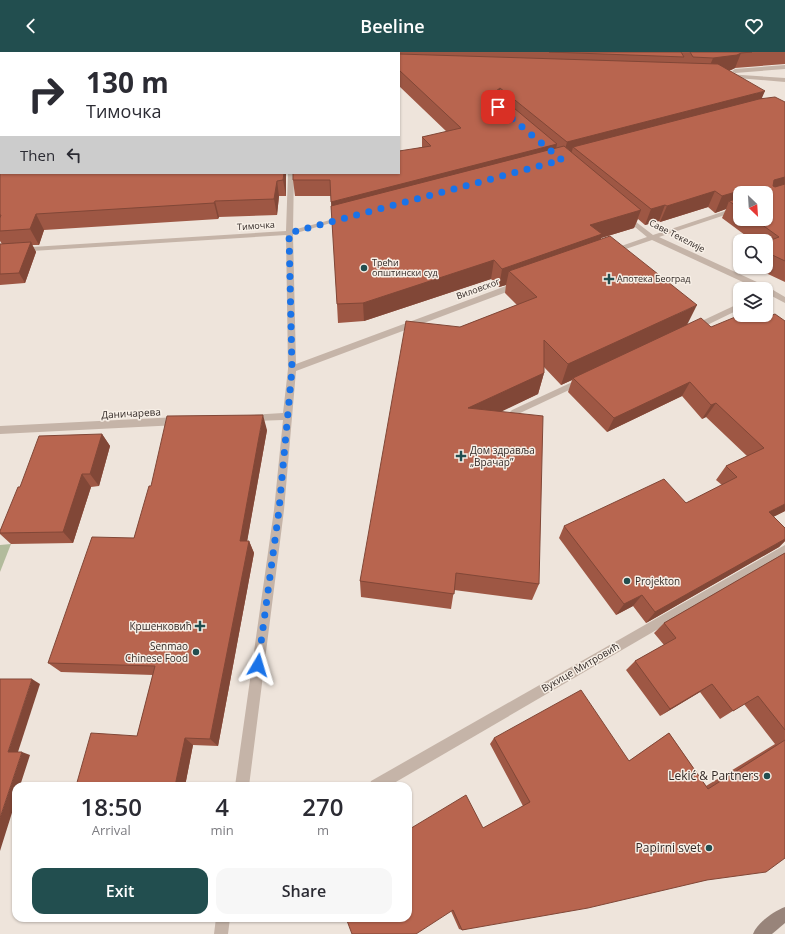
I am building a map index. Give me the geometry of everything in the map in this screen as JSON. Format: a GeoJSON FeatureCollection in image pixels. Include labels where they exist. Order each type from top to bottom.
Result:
{"type":"FeatureCollection","features":[{"type":"Feature","properties":{"kind":"main road"},"geometry":{"type":"LineString","coordinates":[[760,934],[785,914]]}},
{"type":"Feature","properties":{"kind":"street"},"geometry":{"type":"LineString","coordinates":[[785,67],[723,74],[785,80]]}},
{"type":"Feature","properties":{"kind":"street"},"geometry":{"type":"LineString","coordinates":[[243,782],[279,510],[292,369],[289,233],[291,174]]}},
{"type":"Feature","properties":{"kind":"street","name":"Саве Текелије"},"geometry":{"type":"LineString","coordinates":[[618,209],[652,237],[746,282]]}},
{"type":"Feature","properties":{"kind":"street"},"geometry":{"type":"LineString","coordinates":[[603,254],[733,210]]}},
{"type":"Feature","properties":{"kind":"street","name":"Тимочка"},"geometry":{"type":"LineString","coordinates":[[0,252],[289,233],[350,217]]}},
{"type":"Feature","properties":{"kind":"street","name":"Виловског"},"geometry":{"type":"LineString","coordinates":[[292,369],[528,281]]}},
{"type":"Feature","properties":{"kind":"street"},"geometry":{"type":"LineString","coordinates":[[773,291],[785,290]]}},
{"type":"Feature","properties":{"kind":"street","name":"Саве Текелије"},"geometry":{"type":"LineString","coordinates":[[773,295],[785,300]]}},
{"type":"Feature","properties":{"kind":"street"},"geometry":{"type":"LineString","coordinates":[[684,332],[733,309]]}},
{"type":"Feature","properties":{"kind":"street"},"geometry":{"type":"LineString","coordinates":[[515,412],[592,376]]}},
{"type":"Feature","properties":{"kind":"street"},"geometry":{"type":"LineString","coordinates":[[239,419],[287,416]]}},
{"type":"Feature","properties":{"kind":"street","name":"Даничарева"},"geometry":{"type":"LineString","coordinates":[[0,430],[191,421]]}},
{"type":"Feature","properties":{"kind":"street","name":"Вукице Митровић"},"geometry":{"type":"LineString","coordinates":[[383,782],[785,550]]}},
{"type":"Feature","properties":{"kind":"street"},"geometry":{"type":"LineString","coordinates":[[221,934],[222,922]]}},
{"type":"Feature","properties":{"kind":"green space"},"geometry":{"type":"Polygon","coordinates":[[[11,544],[0,572],[0,545],[11,544]]]}},
{"type":"Feature","properties":{"kind":"building"},"geometry":{"type":"Polygon","coordinates":[[[549,52],[681,52],[684,57],[549,52]]]}},
{"type":"Feature","properties":{"kind":"building"},"geometry":{"type":"Polygon","coordinates":[[[690,52],[752,52],[713,58],[693,57],[690,52]]]}},
{"type":"Feature","properties":{"kind":"building"},"geometry":{"type":"Polygon","coordinates":[[[400,54],[718,64],[765,91],[567,142],[500,88],[496,91],[496,93],[557,144],[331,202],[330,180],[293,180],[293,174],[400,174],[400,151],[431,146],[422,137],[461,128],[400,71],[400,54]]]}},
{"type":"Feature","properties":{"kind":"building"},"geometry":{"type":"Polygon","coordinates":[[[775,97],[785,102],[785,177],[774,180],[773,186],[733,186],[733,193],[722,196],[715,191],[667,206],[665,205],[651,209],[573,147],[759,99],[775,97]]]}},
{"type":"Feature","properties":{"kind":"building"},"geometry":{"type":"Polygon","coordinates":[[[564,146],[641,210],[590,225],[602,234],[502,269],[494,260],[363,303],[337,304],[331,206],[564,146]]]}},
{"type":"Feature","properties":{"kind":"building"},"geometry":{"type":"Polygon","coordinates":[[[0,174],[284,174],[283,180],[277,181],[274,199],[215,201],[214,203],[36,214],[30,229],[0,231],[0,174]]]}},
{"type":"Feature","properties":{"kind":"building"},"geometry":{"type":"Polygon","coordinates":[[[785,184],[785,261],[773,255],[773,239],[779,237],[764,226],[773,226],[773,186],[775,187],[785,184]]]}},
{"type":"Feature","properties":{"kind":"building","name":"Дом здравља „Врачар”"},"geometry":{"type":"Polygon","coordinates":[[[610,236],[697,305],[568,364],[544,340],[544,373],[468,408],[543,416],[539,584],[456,573],[454,594],[360,581],[406,321],[460,327],[537,297],[509,271],[610,236]]]}},
{"type":"Feature","properties":{"kind":"building"},"geometry":{"type":"Polygon","coordinates":[[[31,242],[19,273],[0,274],[0,244],[31,242]]]}},
{"type":"Feature","properties":{"kind":"building"},"geometry":{"type":"Polygon","coordinates":[[[775,314],[785,321],[785,504],[769,512],[785,528],[785,539],[655,612],[642,595],[624,604],[564,526],[664,479],[686,503],[737,477],[726,466],[764,448],[716,403],[711,405],[690,382],[614,418],[573,378],[701,318],[711,327],[733,318],[733,322],[773,322],[773,315],[775,314]]]}},
{"type":"Feature","properties":{"kind":"building"},"geometry":{"type":"Polygon","coordinates":[[[263,415],[240,541],[249,541],[210,739],[185,738],[176,782],[77,782],[91,733],[137,736],[155,666],[48,663],[92,537],[134,538],[149,486],[151,486],[167,416],[263,415]]]}},
{"type":"Feature","properties":{"kind":"building"},"geometry":{"type":"Polygon","coordinates":[[[102,434],[90,474],[82,474],[63,532],[0,533],[18,487],[20,487],[39,436],[102,434]]]}},
{"type":"Feature","properties":{"kind":"building"},"geometry":{"type":"Polygon","coordinates":[[[785,553],[785,730],[758,696],[733,711],[712,684],[670,709],[635,661],[676,638],[664,623],[785,553]]]}},
{"type":"Feature","properties":{"kind":"building"},"geometry":{"type":"Polygon","coordinates":[[[0,679],[32,679],[8,752],[22,752],[0,818],[0,679]]]}},
{"type":"Feature","properties":{"kind":"building"},"geometry":{"type":"Polygon","coordinates":[[[581,690],[629,761],[669,733],[708,789],[785,740],[785,858],[766,872],[707,880],[588,908],[462,930],[453,910],[416,934],[352,934],[348,922],[412,922],[412,828],[466,795],[483,828],[530,802],[494,738],[581,690]]]}},
{"type":"Feature","properties":{"kind":"place","name":"Трећи општински суд"},"geometry":{"type":"Point","coordinates":[364,268]}},
{"type":"Feature","properties":{"kind":"place","name":"Апотека Београд"},"geometry":{"type":"Point","coordinates":[609,279]}},
{"type":"Feature","properties":{"kind":"place","name":"Дом здравља „Врачар”"},"geometry":{"type":"Point","coordinates":[461,456]}},
{"type":"Feature","properties":{"kind":"place","name":"Projekton"},"geometry":{"type":"Point","coordinates":[627,581]}},
{"type":"Feature","properties":{"kind":"place","name":"Кршенковић"},"geometry":{"type":"Point","coordinates":[200,626]}},
{"type":"Feature","properties":{"kind":"place","name":"Senmao Chinese Food"},"geometry":{"type":"Point","coordinates":[196,652]}},
{"type":"Feature","properties":{"kind":"place","name":"Lekić & Partners"},"geometry":{"type":"Point","coordinates":[767,776]}},
{"type":"Feature","properties":{"kind":"place","name":"Papirni svet"},"geometry":{"type":"Point","coordinates":[709,848]}},
{"type":"Feature","properties":{"kind":"route"},"geometry":{"type":"LineString","coordinates":[[258,665],[279,510],[292,369],[289,233],[562,160],[498,107]]}}]}
